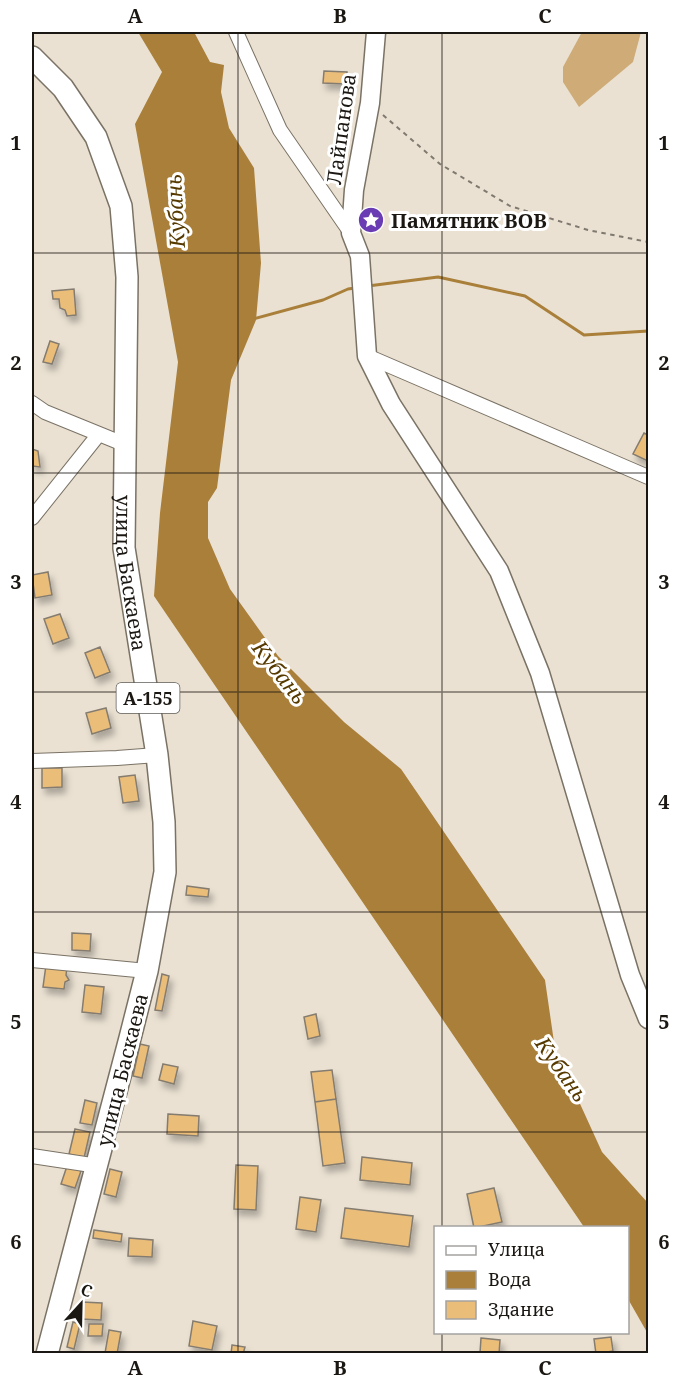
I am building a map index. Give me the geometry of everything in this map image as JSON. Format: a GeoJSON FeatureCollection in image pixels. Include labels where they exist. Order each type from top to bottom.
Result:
{"type":"FeatureCollection","features":[{"type":"Feature","properties":{"kind":"main road","name":"улица Баскаева"},"geometry":{"type":"LineString","coordinates":[[32,57],[63,88],[96,137],[121,206],[127,277],[124,548],[157,755],[164,822],[165,872],[147,970],[98,1166],[47,1353]]}},
{"type":"Feature","properties":{"kind":"street"},"geometry":{"type":"LineString","coordinates":[[236,32],[280,130],[351,233],[360,256],[367,356],[391,404],[499,571],[540,673],[627,966],[648,1019]]}},
{"type":"Feature","properties":{"kind":"street","name":"Лайпанова"},"geometry":{"type":"LineString","coordinates":[[351,233],[354,190],[370,103],[376,32]]}},
{"type":"Feature","properties":{"kind":"street"},"geometry":{"type":"LineString","coordinates":[[367,356],[648,477]]}},
{"type":"Feature","properties":{"kind":"street"},"geometry":{"type":"LineString","coordinates":[[32,403],[45,412],[126,446]]}},
{"type":"Feature","properties":{"kind":"street"},"geometry":{"type":"LineString","coordinates":[[32,518],[99,434]]}},
{"type":"Feature","properties":{"kind":"street"},"geometry":{"type":"LineString","coordinates":[[32,761],[157,755]]}},
{"type":"Feature","properties":{"kind":"street"},"geometry":{"type":"LineString","coordinates":[[32,960],[147,970]]}},
{"type":"Feature","properties":{"kind":"street"},"geometry":{"type":"LineString","coordinates":[[32,1156],[98,1166]]}},
{"type":"Feature","properties":{"kind":"path"},"geometry":{"type":"LineString","coordinates":[[370,103],[440,164],[510,206],[588,230],[648,242]]}},
{"type":"Feature","properties":{"kind":"shaded area"},"geometry":{"type":"Polygon","coordinates":[[[582,32],[641,32],[633,62],[579,107],[563,82],[563,67],[582,32]]]}},
{"type":"Feature","properties":{"kind":"water","name":"Кубань"},"geometry":{"type":"Polygon","coordinates":[[[138,32],[194,32],[210,62],[224,65],[221,92],[229,128],[254,168],[261,263],[256,320],[231,380],[217,488],[208,502],[208,538],[230,589],[278,656],[344,722],[401,769],[545,980],[555,1049],[602,1152],[648,1203],[648,1334],[629,1301],[629,1226],[583,1226],[154,596],[160,513],[178,362],[135,124],[162,72],[138,32]]]}},
{"type":"Feature","properties":{"kind":"building"},"geometry":{"type":"Polygon","coordinates":[[[324,71],[347,72],[346,84],[323,83],[324,71]]]}},
{"type":"Feature","properties":{"kind":"building"},"geometry":{"type":"Polygon","coordinates":[[[74,289],[76,315],[67,316],[65,310],[60,308],[59,299],[53,299],[52,291],[74,289]]]}},
{"type":"Feature","properties":{"kind":"building"},"geometry":{"type":"Polygon","coordinates":[[[50,341],[59,344],[52,364],[43,362],[50,341]]]}},
{"type":"Feature","properties":{"kind":"building"},"geometry":{"type":"Polygon","coordinates":[[[644,433],[648,435],[648,461],[633,454],[644,433]]]}},
{"type":"Feature","properties":{"kind":"building"},"geometry":{"type":"Polygon","coordinates":[[[32,449],[38,451],[40,467],[32,466],[32,449]]]}},
{"type":"Feature","properties":{"kind":"building"},"geometry":{"type":"Polygon","coordinates":[[[48,572],[52,595],[35,598],[32,575],[48,572]]]}},
{"type":"Feature","properties":{"kind":"building"},"geometry":{"type":"Polygon","coordinates":[[[60,614],[69,638],[53,644],[44,619],[60,614]]]}},
{"type":"Feature","properties":{"kind":"building"},"geometry":{"type":"Polygon","coordinates":[[[100,647],[110,672],[95,678],[85,653],[100,647]]]}},
{"type":"Feature","properties":{"kind":"building"},"geometry":{"type":"Polygon","coordinates":[[[106,708],[111,728],[92,734],[86,713],[106,708]]]}},
{"type":"Feature","properties":{"kind":"building"},"geometry":{"type":"Polygon","coordinates":[[[42,768],[62,768],[62,787],[42,788],[42,768]]]}},
{"type":"Feature","properties":{"kind":"building"},"geometry":{"type":"Polygon","coordinates":[[[135,775],[139,801],[123,803],[119,777],[135,775]]]}},
{"type":"Feature","properties":{"kind":"building"},"geometry":{"type":"Polygon","coordinates":[[[187,886],[209,889],[208,897],[186,895],[187,886]]]}},
{"type":"Feature","properties":{"kind":"building"},"geometry":{"type":"Polygon","coordinates":[[[72,933],[91,934],[90,951],[72,950],[72,933]]]}},
{"type":"Feature","properties":{"kind":"building"},"geometry":{"type":"Polygon","coordinates":[[[46,965],[67,968],[66,975],[69,980],[65,982],[64,989],[43,987],[46,965]]]}},
{"type":"Feature","properties":{"kind":"building"},"geometry":{"type":"Polygon","coordinates":[[[162,974],[169,976],[162,1011],[155,1010],[162,974]]]}},
{"type":"Feature","properties":{"kind":"building"},"geometry":{"type":"Polygon","coordinates":[[[85,985],[104,987],[101,1014],[82,1012],[85,985]]]}},
{"type":"Feature","properties":{"kind":"building"},"geometry":{"type":"Polygon","coordinates":[[[316,1014],[320,1036],[308,1039],[304,1017],[316,1014]]]}},
{"type":"Feature","properties":{"kind":"building"},"geometry":{"type":"Polygon","coordinates":[[[140,1044],[149,1046],[142,1078],[133,1076],[140,1044]]]}},
{"type":"Feature","properties":{"kind":"building"},"geometry":{"type":"Polygon","coordinates":[[[163,1064],[178,1067],[174,1084],[159,1080],[163,1064]]]}},
{"type":"Feature","properties":{"kind":"building"},"geometry":{"type":"Polygon","coordinates":[[[332,1070],[336,1099],[315,1102],[311,1072],[332,1070]]]}},
{"type":"Feature","properties":{"kind":"building"},"geometry":{"type":"Polygon","coordinates":[[[336,1099],[345,1163],[323,1166],[315,1102],[336,1099]]]}},
{"type":"Feature","properties":{"kind":"building"},"geometry":{"type":"Polygon","coordinates":[[[85,1100],[97,1103],[92,1125],[80,1123],[85,1100]]]}},
{"type":"Feature","properties":{"kind":"building"},"geometry":{"type":"Polygon","coordinates":[[[168,1114],[199,1116],[198,1136],[167,1134],[168,1114]]]}},
{"type":"Feature","properties":{"kind":"building"},"geometry":{"type":"Polygon","coordinates":[[[75,1129],[90,1132],[84,1158],[69,1154],[75,1129]]]}},
{"type":"Feature","properties":{"kind":"building"},"geometry":{"type":"Polygon","coordinates":[[[362,1157],[412,1163],[410,1185],[360,1180],[362,1157]]]}},
{"type":"Feature","properties":{"kind":"building"},"geometry":{"type":"Polygon","coordinates":[[[236,1165],[258,1166],[256,1210],[234,1209],[236,1165]]]}},
{"type":"Feature","properties":{"kind":"building"},"geometry":{"type":"Polygon","coordinates":[[[67,1166],[81,1171],[75,1188],[61,1184],[67,1166]]]}},
{"type":"Feature","properties":{"kind":"building"},"geometry":{"type":"Polygon","coordinates":[[[110,1169],[122,1172],[116,1197],[104,1194],[110,1169]]]}},
{"type":"Feature","properties":{"kind":"building"},"geometry":{"type":"Polygon","coordinates":[[[494,1188],[502,1222],[474,1226],[467,1194],[494,1188]]]}},
{"type":"Feature","properties":{"kind":"building"},"geometry":{"type":"Polygon","coordinates":[[[300,1197],[321,1200],[316,1232],[296,1229],[300,1197]]]}},
{"type":"Feature","properties":{"kind":"building"},"geometry":{"type":"Polygon","coordinates":[[[345,1208],[413,1216],[409,1247],[341,1238],[345,1208]]]}},
{"type":"Feature","properties":{"kind":"building"},"geometry":{"type":"Polygon","coordinates":[[[94,1230],[122,1234],[121,1242],[93,1238],[94,1230]]]}},
{"type":"Feature","properties":{"kind":"building"},"geometry":{"type":"Polygon","coordinates":[[[129,1238],[153,1240],[152,1257],[128,1256],[129,1238]]]}},
{"type":"Feature","properties":{"kind":"building"},"geometry":{"type":"Polygon","coordinates":[[[82,1302],[102,1303],[101,1320],[81,1319],[82,1302]]]}},
{"type":"Feature","properties":{"kind":"building"},"geometry":{"type":"Polygon","coordinates":[[[193,1321],[217,1326],[212,1350],[189,1346],[193,1321]]]}},
{"type":"Feature","properties":{"kind":"building"},"geometry":{"type":"Polygon","coordinates":[[[73,1322],[80,1324],[74,1349],[67,1347],[73,1322]]]}},
{"type":"Feature","properties":{"kind":"building"},"geometry":{"type":"Polygon","coordinates":[[[89,1324],[103,1324],[102,1336],[88,1336],[89,1324]]]}},
{"type":"Feature","properties":{"kind":"building"},"geometry":{"type":"Polygon","coordinates":[[[109,1330],[121,1332],[117,1354],[105,1353],[109,1330]]]}},
{"type":"Feature","properties":{"kind":"building"},"geometry":{"type":"Polygon","coordinates":[[[611,1337],[613,1351],[596,1354],[594,1339],[611,1337]]]}},
{"type":"Feature","properties":{"kind":"building"},"geometry":{"type":"Polygon","coordinates":[[[481,1338],[500,1340],[499,1354],[480,1353],[481,1338]]]}},
{"type":"Feature","properties":{"kind":"building"},"geometry":{"type":"Polygon","coordinates":[[[232,1345],[245,1347],[243,1354],[231,1354],[232,1345]]]}},
{"type":"Feature","properties":{"kind":"waterway"},"geometry":{"type":"LineString","coordinates":[[368,286],[438,277],[525,296],[584,335],[648,331]]}},
{"type":"Feature","properties":{"kind":"waterway"},"geometry":{"type":"LineString","coordinates":[[253,319],[323,300],[355,288]]}},
{"type":"Feature","properties":{"kind":"place","name":"Памятник ВОВ"},"geometry":{"type":"Point","coordinates":[371,220]}}]}
